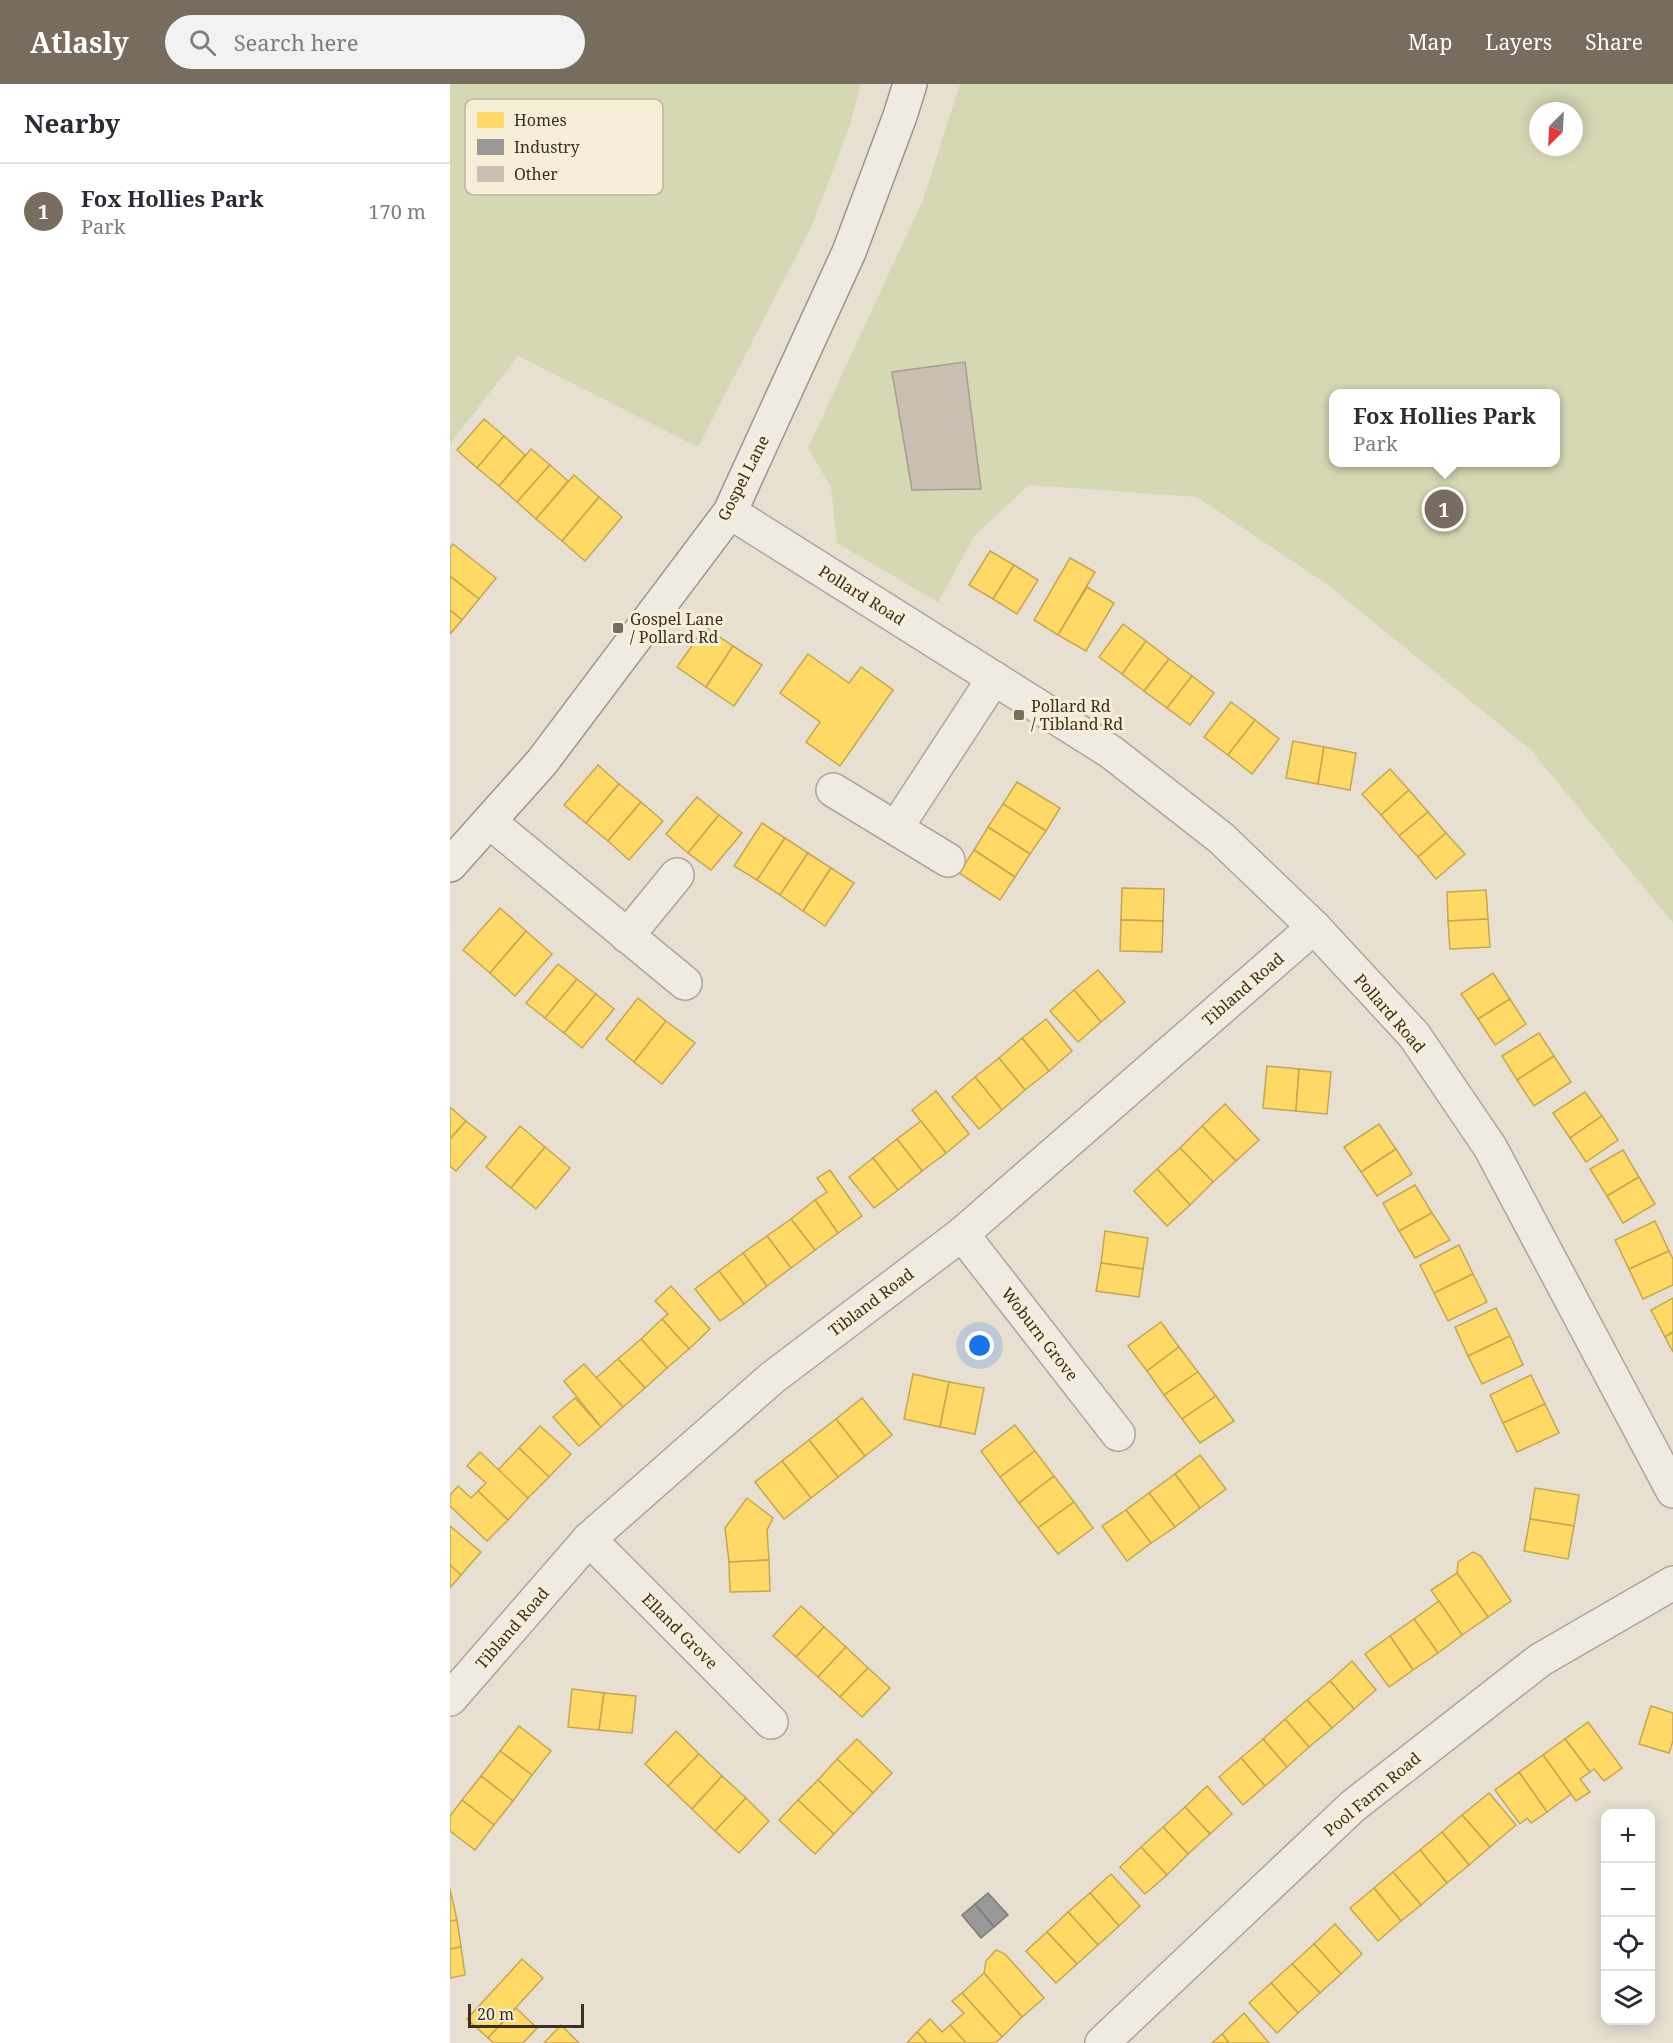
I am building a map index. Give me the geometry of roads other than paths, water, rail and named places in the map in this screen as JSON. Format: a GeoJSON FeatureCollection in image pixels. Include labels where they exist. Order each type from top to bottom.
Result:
{"type":"FeatureCollection","features":[{"type":"Feature","properties":{"kind":"street","name":"Gospel Lane"},"geometry":{"type":"LineString","coordinates":[[450,865],[542,762],[612,672],[730,512],[849,252],[910,84]]}},
{"type":"Feature","properties":{"kind":"street","name":"Pollard Road"},"geometry":{"type":"LineString","coordinates":[[730,512],[1111,752],[1203,823],[1314,927],[1414,1035],[1490,1147],[1673,1491]]}},
{"type":"Feature","properties":{"kind":"street"},"geometry":{"type":"LineString","coordinates":[[896,828],[994,678]]}},
{"type":"Feature","properties":{"kind":"street"},"geometry":{"type":"LineString","coordinates":[[833,790],[948,860]]}},
{"type":"Feature","properties":{"kind":"street"},"geometry":{"type":"LineString","coordinates":[[490,822],[685,983]]}},
{"type":"Feature","properties":{"kind":"street"},"geometry":{"type":"LineString","coordinates":[[627,936],[677,875]]}},
{"type":"Feature","properties":{"kind":"street","name":"Tibland Road"},"geometry":{"type":"LineString","coordinates":[[450,1699],[589,1539],[772,1378],[962,1234],[1314,927]]}},
{"type":"Feature","properties":{"kind":"street","name":"Woburn Grove"},"geometry":{"type":"LineString","coordinates":[[962,1234],[1118,1434]]}},
{"type":"Feature","properties":{"kind":"street","name":"Elland Grove"},"geometry":{"type":"LineString","coordinates":[[589,1539],[771,1722]]}},
{"type":"Feature","properties":{"kind":"street","name":"Pool Farm Road"},"geometry":{"type":"LineString","coordinates":[[1102,2043],[1353,1806],[1540,1660],[1673,1583]]}},
{"type":"Feature","properties":{"kind":"place","name":"Fox Hollies Park"},"geometry":{"type":"Point","coordinates":[1444,509]}},
{"type":"Feature","properties":{"kind":"place","name":"Gospel Lane / Pollard Rd"},"geometry":{"type":"Point","coordinates":[618,628]}},
{"type":"Feature","properties":{"kind":"place","name":"Pollard Rd / Tibland Rd"},"geometry":{"type":"Point","coordinates":[1019,715]}}]}
